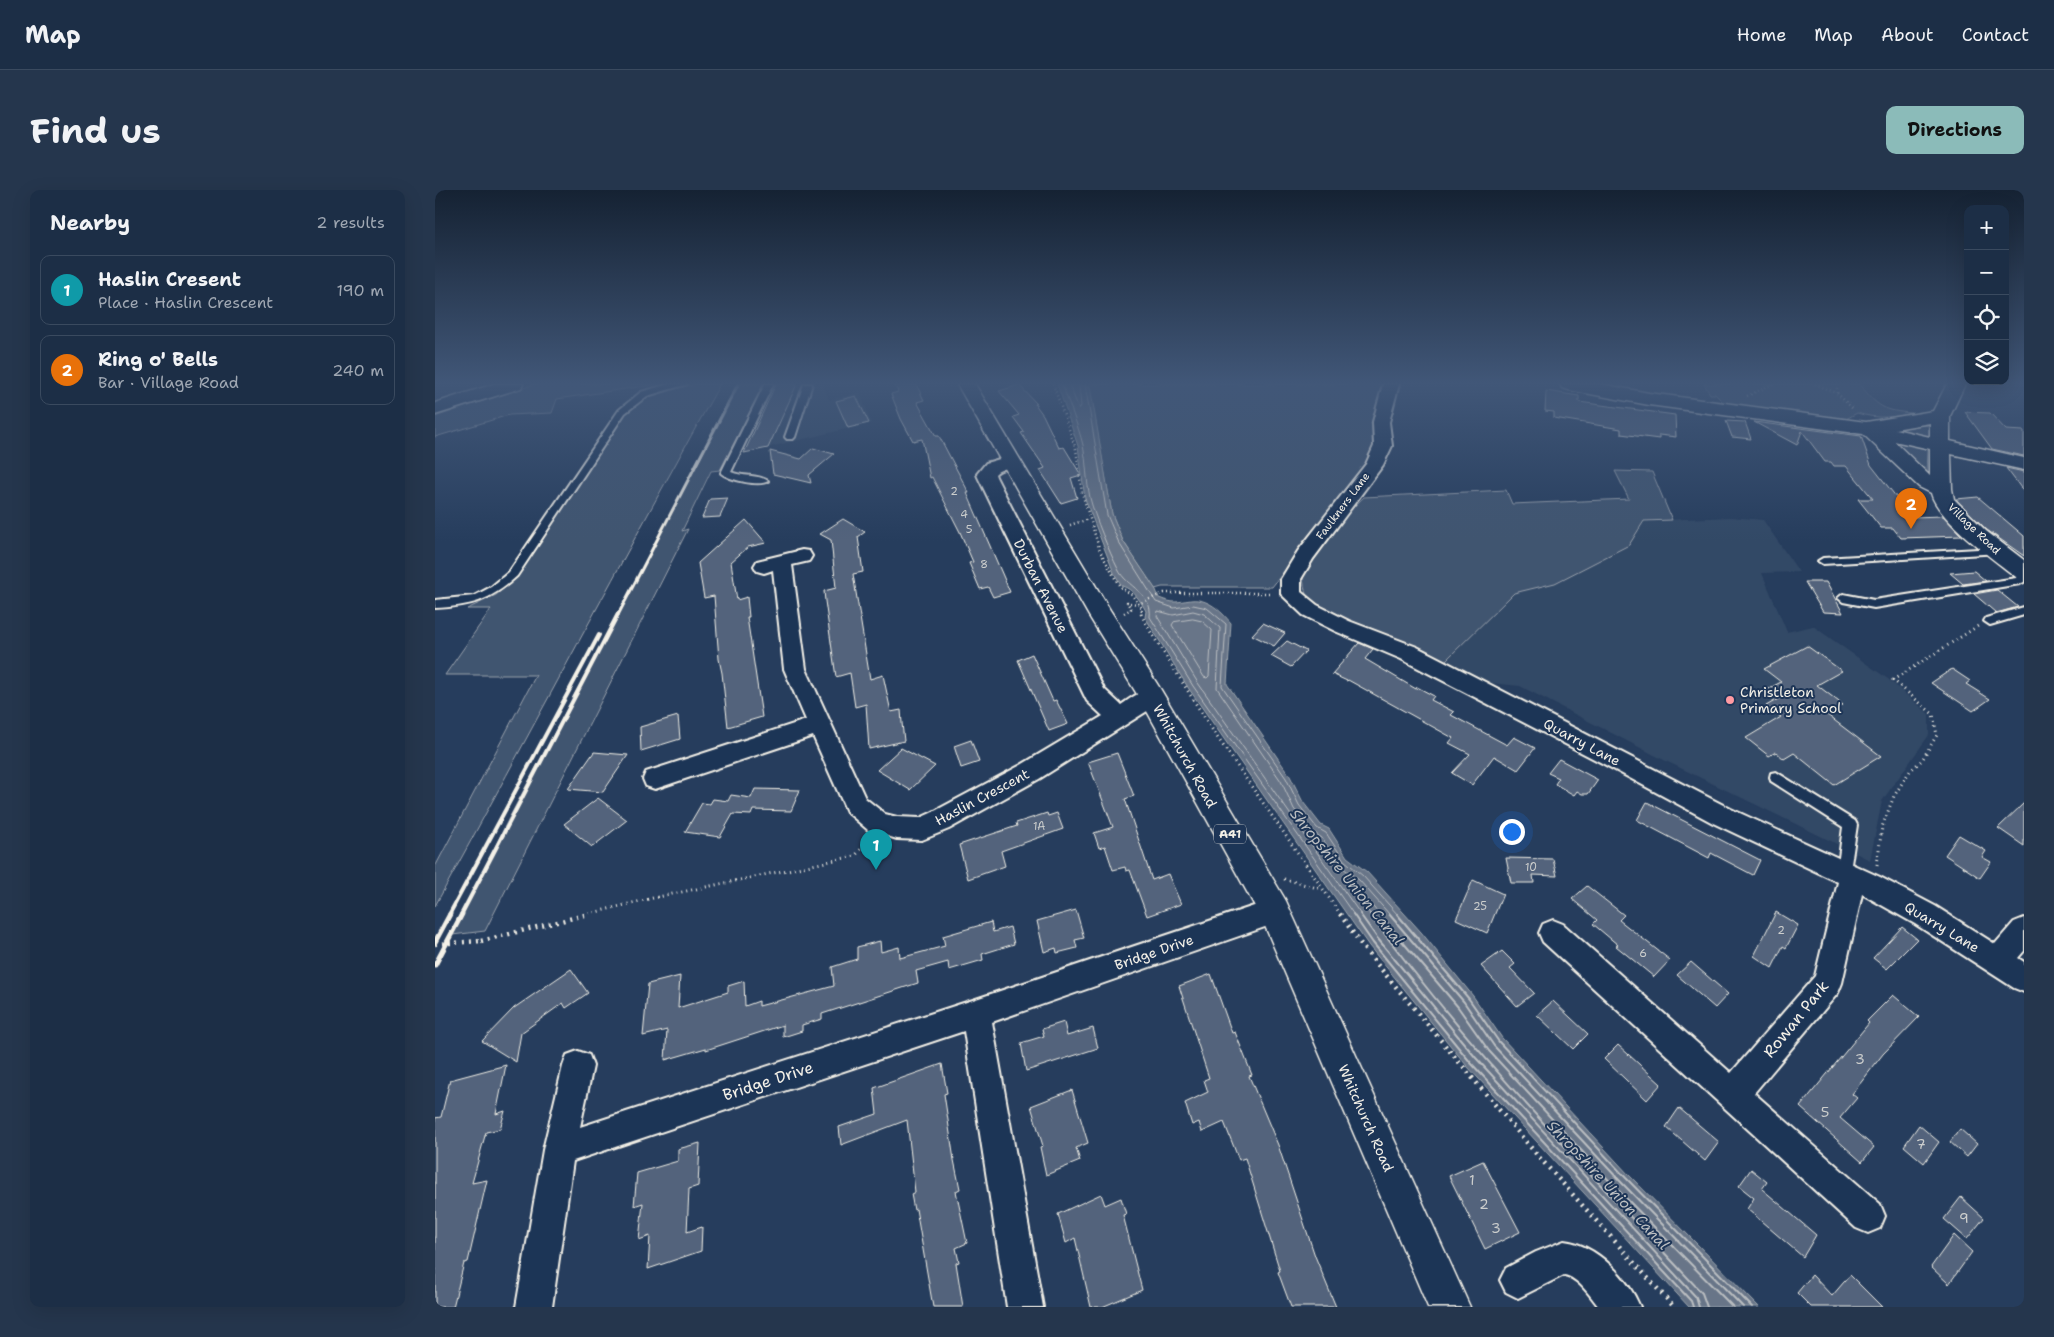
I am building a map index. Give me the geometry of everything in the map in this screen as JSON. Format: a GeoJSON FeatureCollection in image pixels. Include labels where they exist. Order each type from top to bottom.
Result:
{"type":"FeatureCollection","features":[{"type":"Feature","properties":{"kind":"main road","name":"Whitchurch Road"},"geometry":{"type":"LineString","coordinates":[[996,436],[1101,616],[1152,697],[1275,911],[1449,1307]]}},
{"type":"Feature","properties":{"kind":"main road"},"geometry":{"type":"LineString","coordinates":[[1876,436],[1926,483],[1941,489]]}},
{"type":"Feature","properties":{"kind":"main road"},"geometry":{"type":"LineString","coordinates":[[1899,436],[2024,464]]}},
{"type":"Feature","properties":{"kind":"main road","name":"Village Road"},"geometry":{"type":"LineString","coordinates":[[1941,436],[1941,489],[1944,501],[1978,536],[2024,572]]}},
{"type":"Feature","properties":{"kind":"street","name":"Faulkners Lane"},"geometry":{"type":"LineString","coordinates":[[1291,594],[1291,579],[1305,556],[1374,465],[1383,446],[1382,436]]}},
{"type":"Feature","properties":{"kind":"street","name":"Durban Avenue"},"geometry":{"type":"LineString","coordinates":[[1010,460],[989,469],[986,474],[987,477],[1095,695],[1119,717]]}},
{"type":"Feature","properties":{"kind":"street","name":"Haslin Crescent"},"geometry":{"type":"LineString","coordinates":[[783,561],[795,669],[856,805],[877,822],[897,828],[922,829],[940,821],[1030,772],[1152,697]]}},
{"type":"Feature","properties":{"kind":"street","name":"Quarry Lane"},"geometry":{"type":"LineString","coordinates":[[1291,594],[1310,610],[1342,626],[1409,653],[1541,720],[1722,816],[1856,879],[1925,915],[2024,978]]}},
{"type":"Feature","properties":{"kind":"street"},"geometry":{"type":"LineString","coordinates":[[655,779],[820,726]]}},
{"type":"Feature","properties":{"kind":"street","name":"Rowan Park"},"geometry":{"type":"LineString","coordinates":[[1733,1094],[1828,983],[1856,879]]}},
{"type":"Feature","properties":{"kind":"street","name":"Bridge Drive"},"geometry":{"type":"LineString","coordinates":[[559,1150],[976,1013],[1275,911]]}},
{"type":"Feature","properties":{"kind":"street"},"geometry":{"type":"LineString","coordinates":[[1998,961],[2024,931]]}},
{"type":"Feature","properties":{"kind":"street"},"geometry":{"type":"LineString","coordinates":[[1553,933],[1867,1216]]}},
{"type":"Feature","properties":{"kind":"street"},"geometry":{"type":"LineString","coordinates":[[976,1013],[1025,1307]]}},
{"type":"Feature","properties":{"kind":"street"},"geometry":{"type":"LineString","coordinates":[[534,1307],[559,1150],[578,1066]]}},
{"type":"Feature","properties":{"kind":"street"},"geometry":{"type":"LineString","coordinates":[[1518,1280],[1563,1258],[1573,1259],[1586,1267],[1622,1307]]}},
{"type":"Feature","properties":{"kind":"lane"},"geometry":{"type":"LineString","coordinates":[[435,604],[465,603],[479,599],[496,590],[513,574],[604,436]]}},
{"type":"Feature","properties":{"kind":"lane"},"geometry":{"type":"LineString","coordinates":[[744,436],[726,473],[734,477],[763,481]]}},
{"type":"Feature","properties":{"kind":"lane"},"geometry":{"type":"LineString","coordinates":[[1823,561],[1995,551]]}},
{"type":"Feature","properties":{"kind":"lane"},"geometry":{"type":"LineString","coordinates":[[1843,598],[1874,604],[2016,581],[2020,580],[2024,572]]}},
{"type":"Feature","properties":{"kind":"lane"},"geometry":{"type":"LineString","coordinates":[[1991,621],[2024,611]]}},
{"type":"Feature","properties":{"kind":"lane"},"geometry":{"type":"LineString","coordinates":[[1775,777],[1850,825],[1856,879]]}},
{"type":"Feature","properties":{"kind":"path"},"geometry":{"type":"LineString","coordinates":[[1071,436],[1076,449],[1082,493],[1100,551],[1120,587],[1131,594],[1142,608],[1141,614],[1154,638],[1221,742],[1365,950],[1539,1156],[1674,1307]]}},
{"type":"Feature","properties":{"kind":"path"},"geometry":{"type":"LineString","coordinates":[[1131,609],[1127,602],[1138,604],[1164,593],[1256,592],[1291,594]]}},
{"type":"Feature","properties":{"kind":"path"},"geometry":{"type":"LineString","coordinates":[[1856,879],[1877,864],[1882,828],[1894,796],[1910,771],[1922,760],[1937,735],[1933,714],[1893,680],[1977,626],[1991,621]]}},
{"type":"Feature","properties":{"kind":"path"},"geometry":{"type":"LineString","coordinates":[[435,944],[481,940],[653,898],[855,856],[884,824]]}},
{"type":"Feature","properties":{"kind":"shaded area"},"geometry":{"type":"Polygon","coordinates":[[[609,436],[691,436],[435,906],[435,867],[536,675],[445,675],[491,609],[467,609],[496,595],[511,583],[609,436]]]}},
{"type":"Feature","properties":{"kind":"shaded area"},"geometry":{"type":"Polygon","coordinates":[[[712,436],[737,436],[720,470],[711,471],[682,531],[688,529],[485,931],[452,935],[508,820],[712,436]]]}},
{"type":"Feature","properties":{"kind":"shaded area"},"geometry":{"type":"Polygon","coordinates":[[[752,436],[815,436],[744,453],[752,436]]]}},
{"type":"Feature","properties":{"kind":"shaded area"},"geometry":{"type":"Polygon","coordinates":[[[1098,436],[1374,436],[1375,441],[1368,463],[1272,587],[1162,587],[1155,589],[1123,541],[1112,514],[1098,436]]]}},
{"type":"Feature","properties":{"kind":"shaded area"},"geometry":{"type":"Polygon","coordinates":[[[1916,436],[1935,436],[1935,438],[1926,439],[1916,436]]]}},
{"type":"Feature","properties":{"kind":"shaded area"},"geometry":{"type":"Polygon","coordinates":[[[1892,439],[1928,449],[1927,474],[1892,439]]]}},
{"type":"Feature","properties":{"kind":"shaded area"},"geometry":{"type":"Polygon","coordinates":[[[1615,471],[1652,472],[1672,520],[1644,521],[1629,545],[1555,583],[1514,593],[1444,662],[1348,624],[1315,605],[1307,597],[1302,574],[1330,533],[1364,497],[1506,490],[1512,504],[1629,499],[1615,471]]]}},
{"type":"Feature","properties":{"kind":"shaded area","name":"Christleton Primary School"},"geometry":{"type":"Polygon","coordinates":[[[1731,517],[1763,520],[1799,572],[1762,573],[1787,632],[1813,626],[1888,679],[1929,714],[1929,735],[1882,801],[1870,860],[1666,761],[1520,686],[1481,682],[1444,662],[1514,593],[1555,583],[1629,545],[1643,521],[1731,517]]]}},
{"type":"Feature","properties":{"kind":"water","name":"Shropshire Union Canal"},"geometry":{"type":"Polygon","coordinates":[[[1075,436],[1099,436],[1112,514],[1123,541],[1156,590],[1159,598],[1172,602],[1203,601],[1218,610],[1231,623],[1227,684],[1290,776],[1303,802],[1321,825],[1329,829],[1347,857],[1367,872],[1421,932],[1473,996],[1502,1038],[1629,1175],[1759,1307],[1689,1307],[1467,1066],[1369,946],[1189,689],[1145,617],[1146,611],[1139,599],[1133,592],[1122,586],[1114,573],[1085,499],[1078,446],[1075,436]]]}},
{"type":"Feature","properties":{"kind":"building"},"geometry":{"type":"Polygon","coordinates":[[[752,436],[773,436],[768,448],[744,453],[752,436]]]}},
{"type":"Feature","properties":{"kind":"building"},"geometry":{"type":"Polygon","coordinates":[[[910,436],[939,436],[969,493],[967,493],[1010,592],[993,597],[988,587],[980,589],[969,563],[973,562],[960,532],[932,477],[930,478],[922,439],[913,441],[910,436]]]}},
{"type":"Feature","properties":{"kind":"building"},"geometry":{"type":"Polygon","coordinates":[[[1023,436],[1053,436],[1059,448],[1064,447],[1081,475],[1071,478],[1077,498],[1061,503],[1040,470],[1045,468],[1023,436]]]}},
{"type":"Feature","properties":{"kind":"building"},"geometry":{"type":"Polygon","coordinates":[[[1637,436],[1659,436],[1659,439],[1637,436]]]}},
{"type":"Feature","properties":{"kind":"building"},"geometry":{"type":"Polygon","coordinates":[[[1750,436],[1751,439],[1732,437],[1750,436]]]}},
{"type":"Feature","properties":{"kind":"building"},"geometry":{"type":"Polygon","coordinates":[[[1780,436],[1800,436],[1797,445],[1780,436]]]}},
{"type":"Feature","properties":{"kind":"building"},"geometry":{"type":"Polygon","coordinates":[[[1806,436],[1861,436],[1871,465],[1912,517],[1943,516],[1962,536],[1901,538],[1893,528],[1881,528],[1858,499],[1873,499],[1846,466],[1834,466],[1831,462],[1825,462],[1806,436]]]}},
{"type":"Feature","properties":{"kind":"building"},"geometry":{"type":"Polygon","coordinates":[[[1983,436],[2024,436],[2024,456],[1992,449],[1983,436]]]}},
{"type":"Feature","properties":{"kind":"building"},"geometry":{"type":"Polygon","coordinates":[[[813,448],[834,454],[809,475],[811,483],[773,474],[770,451],[801,459],[813,448]]]}},
{"type":"Feature","properties":{"kind":"building"},"geometry":{"type":"Polygon","coordinates":[[[2006,468],[2024,472],[2024,492],[2006,468]]]}},
{"type":"Feature","properties":{"kind":"building"},"geometry":{"type":"Polygon","coordinates":[[[1978,497],[2024,536],[2024,556],[1987,530],[1956,499],[1978,497]]]}},
{"type":"Feature","properties":{"kind":"building"},"geometry":{"type":"Polygon","coordinates":[[[728,498],[720,517],[702,518],[710,499],[728,498]]]}},
{"type":"Feature","properties":{"kind":"building"},"geometry":{"type":"Polygon","coordinates":[[[843,519],[865,532],[858,537],[863,572],[853,574],[870,679],[883,675],[891,712],[901,710],[904,741],[869,749],[866,704],[855,707],[850,673],[836,677],[825,601],[824,591],[836,588],[831,540],[820,534],[843,519]]]}},
{"type":"Feature","properties":{"kind":"building"},"geometry":{"type":"Polygon","coordinates":[[[746,520],[766,543],[748,547],[731,562],[737,600],[747,597],[749,617],[747,617],[762,717],[728,727],[719,659],[714,596],[704,598],[698,563],[746,520]]]}},
{"type":"Feature","properties":{"kind":"building"},"geometry":{"type":"Polygon","coordinates":[[[1974,571],[1986,581],[1963,584],[1950,573],[1974,571]]]}},
{"type":"Feature","properties":{"kind":"building"},"geometry":{"type":"Polygon","coordinates":[[[1805,582],[1826,582],[1843,613],[1823,612],[1805,582]]]}},
{"type":"Feature","properties":{"kind":"building"},"geometry":{"type":"Polygon","coordinates":[[[1997,590],[2018,607],[1996,613],[1974,594],[1997,590]]]}},
{"type":"Feature","properties":{"kind":"building"},"geometry":{"type":"Polygon","coordinates":[[[1263,623],[1285,633],[1274,646],[1252,635],[1263,623]]]}},
{"type":"Feature","properties":{"kind":"building"},"geometry":{"type":"Polygon","coordinates":[[[1287,641],[1306,651],[1291,667],[1271,656],[1287,641]]]}},
{"type":"Feature","properties":{"kind":"building"},"geometry":{"type":"Polygon","coordinates":[[[1359,643],[1373,649],[1365,659],[1416,689],[1417,687],[1434,696],[1431,700],[1454,712],[1451,715],[1507,745],[1514,737],[1535,748],[1518,770],[1494,756],[1472,785],[1452,773],[1470,754],[1449,743],[1453,738],[1348,680],[1332,674],[1359,643]]]}},
{"type":"Feature","properties":{"kind":"building"},"geometry":{"type":"Polygon","coordinates":[[[1807,646],[1842,671],[1817,685],[1843,705],[1826,714],[1881,756],[1834,785],[1794,753],[1784,759],[1776,752],[1769,756],[1746,738],[1781,717],[1766,706],[1780,698],[1768,689],[1781,682],[1764,669],[1807,646]]]}},
{"type":"Feature","properties":{"kind":"building"},"geometry":{"type":"Polygon","coordinates":[[[1032,654],[1053,701],[1056,700],[1068,724],[1049,731],[1018,660],[1032,654]]]}},
{"type":"Feature","properties":{"kind":"building"},"geometry":{"type":"Polygon","coordinates":[[[1952,669],[1970,681],[1966,684],[1990,699],[1973,711],[1931,683],[1952,669]]]}},
{"type":"Feature","properties":{"kind":"building"},"geometry":{"type":"Polygon","coordinates":[[[678,716],[680,739],[641,751],[640,727],[678,716]]]}},
{"type":"Feature","properties":{"kind":"building"},"geometry":{"type":"Polygon","coordinates":[[[971,740],[979,762],[961,768],[954,746],[971,740]]]}},
{"type":"Feature","properties":{"kind":"building"},"geometry":{"type":"Polygon","coordinates":[[[901,748],[935,766],[910,790],[877,770],[901,748]]]}},
{"type":"Feature","properties":{"kind":"building"},"geometry":{"type":"Polygon","coordinates":[[[594,752],[628,755],[603,792],[568,789],[594,752]]]}},
{"type":"Feature","properties":{"kind":"building"},"geometry":{"type":"Polygon","coordinates":[[[1117,753],[1134,796],[1125,799],[1152,880],[1168,874],[1181,904],[1147,916],[1130,870],[1126,871],[1125,867],[1113,870],[1105,846],[1099,848],[1094,833],[1113,827],[1088,762],[1117,753]]]}},
{"type":"Feature","properties":{"kind":"building"},"geometry":{"type":"Polygon","coordinates":[[[1559,759],[1598,780],[1588,794],[1582,794],[1577,791],[1574,795],[1555,784],[1559,778],[1548,773],[1559,759]]]}},
{"type":"Feature","properties":{"kind":"building"},"geometry":{"type":"Polygon","coordinates":[[[755,789],[800,790],[791,811],[753,810],[751,815],[733,814],[720,837],[685,832],[702,803],[710,804],[713,799],[728,801],[731,795],[751,798],[755,789]]]}},
{"type":"Feature","properties":{"kind":"building"},"geometry":{"type":"Polygon","coordinates":[[[598,798],[627,820],[592,847],[564,824],[598,798]]]}},
{"type":"Feature","properties":{"kind":"building"},"geometry":{"type":"Polygon","coordinates":[[[1647,802],[1760,860],[1753,875],[1711,853],[1709,858],[1637,820],[1647,802]]]}},
{"type":"Feature","properties":{"kind":"building"},"geometry":{"type":"Polygon","coordinates":[[[2024,803],[2024,846],[1998,828],[2024,803]]]}},
{"type":"Feature","properties":{"kind":"building"},"geometry":{"type":"Polygon","coordinates":[[[1047,813],[1048,816],[1057,813],[1063,829],[1001,851],[1005,866],[968,879],[959,845],[1017,826],[1016,823],[1047,813]]]}},
{"type":"Feature","properties":{"kind":"building"},"geometry":{"type":"Polygon","coordinates":[[[1959,835],[1986,851],[1982,857],[1991,862],[1980,878],[1945,855],[1959,835]]]}},
{"type":"Feature","properties":{"kind":"building"},"geometry":{"type":"Polygon","coordinates":[[[1506,858],[1553,859],[1557,876],[1533,875],[1534,883],[1511,883],[1506,858]]]}},
{"type":"Feature","properties":{"kind":"building"},"geometry":{"type":"Polygon","coordinates":[[[1473,880],[1503,894],[1487,933],[1456,919],[1473,880]]]}},
{"type":"Feature","properties":{"kind":"building"},"geometry":{"type":"Polygon","coordinates":[[[1587,886],[1624,915],[1619,920],[1670,960],[1654,977],[1616,946],[1618,945],[1593,924],[1597,920],[1572,899],[1587,886]]]}},
{"type":"Feature","properties":{"kind":"building"},"geometry":{"type":"Polygon","coordinates":[[[1076,910],[1084,938],[1075,940],[1077,948],[1057,953],[1056,948],[1044,952],[1037,921],[1076,910]]]}},
{"type":"Feature","properties":{"kind":"building"},"geometry":{"type":"Polygon","coordinates":[[[1776,912],[1798,925],[1786,948],[1783,946],[1772,968],[1754,956],[1776,912]]]}},
{"type":"Feature","properties":{"kind":"building"},"geometry":{"type":"Polygon","coordinates":[[[991,922],[993,932],[1010,927],[1014,944],[982,954],[983,960],[949,970],[948,962],[916,971],[918,983],[822,1014],[822,1019],[802,1025],[802,1031],[783,1037],[783,1025],[706,1050],[706,1048],[665,1060],[667,1030],[643,1036],[648,984],[680,976],[678,1008],[728,992],[728,986],[744,981],[745,1006],[759,1001],[759,1006],[834,986],[832,967],[857,959],[857,947],[880,941],[881,952],[899,947],[900,958],[945,946],[943,936],[991,922]]]}},
{"type":"Feature","properties":{"kind":"building"},"geometry":{"type":"Polygon","coordinates":[[[1902,927],[1917,939],[1887,969],[1873,958],[1902,927]]]}},
{"type":"Feature","properties":{"kind":"building"},"geometry":{"type":"Polygon","coordinates":[[[1502,951],[1515,964],[1510,968],[1534,993],[1517,1006],[1481,966],[1502,951]]]}},
{"type":"Feature","properties":{"kind":"building"},"geometry":{"type":"Polygon","coordinates":[[[1691,962],[1728,994],[1715,1008],[1677,975],[1691,962]]]}},
{"type":"Feature","properties":{"kind":"building"},"geometry":{"type":"Polygon","coordinates":[[[571,969],[588,993],[566,1008],[563,1003],[521,1033],[516,1062],[482,1041],[514,1008],[571,969]]]}},
{"type":"Feature","properties":{"kind":"building"},"geometry":{"type":"Polygon","coordinates":[[[1211,974],[1232,1033],[1235,1032],[1252,1075],[1249,1076],[1278,1145],[1315,1256],[1336,1307],[1291,1307],[1278,1272],[1280,1271],[1245,1158],[1239,1160],[1224,1122],[1202,1132],[1199,1122],[1192,1125],[1185,1103],[1208,1092],[1204,1080],[1209,1078],[1179,986],[1211,974]]]}},
{"type":"Feature","properties":{"kind":"building"},"geometry":{"type":"Polygon","coordinates":[[[1893,995],[1919,1017],[1883,1054],[1852,1094],[1857,1098],[1840,1118],[1874,1147],[1862,1162],[1800,1107],[1869,1023],[1867,1021],[1893,995]]]}},
{"type":"Feature","properties":{"kind":"building"},"geometry":{"type":"Polygon","coordinates":[[[1553,1001],[1588,1034],[1573,1049],[1537,1015],[1553,1001]]]}},
{"type":"Feature","properties":{"kind":"building"},"geometry":{"type":"Polygon","coordinates":[[[1064,1022],[1067,1036],[1093,1028],[1098,1048],[1026,1071],[1021,1043],[1044,1036],[1042,1029],[1064,1022]]]}},
{"type":"Feature","properties":{"kind":"building"},"geometry":{"type":"Polygon","coordinates":[[[1618,1045],[1661,1084],[1647,1100],[1604,1059],[1618,1045]]]}},
{"type":"Feature","properties":{"kind":"building"},"geometry":{"type":"Polygon","coordinates":[[[942,1064],[947,1093],[944,1094],[960,1189],[956,1191],[967,1243],[956,1248],[959,1262],[956,1263],[963,1307],[933,1307],[916,1209],[914,1210],[911,1194],[915,1192],[907,1120],[841,1145],[839,1127],[877,1114],[874,1088],[942,1064]]]}},
{"type":"Feature","properties":{"kind":"building"},"geometry":{"type":"Polygon","coordinates":[[[506,1065],[496,1114],[505,1111],[500,1129],[486,1132],[472,1183],[487,1180],[468,1262],[464,1263],[453,1307],[435,1307],[435,1118],[441,1117],[450,1080],[506,1065]]]}},
{"type":"Feature","properties":{"kind":"building"},"geometry":{"type":"Polygon","coordinates":[[[1072,1090],[1088,1143],[1076,1148],[1080,1161],[1046,1175],[1040,1147],[1043,1146],[1031,1106],[1072,1090]]]}},
{"type":"Feature","properties":{"kind":"building"},"geometry":{"type":"Polygon","coordinates":[[[1679,1108],[1719,1142],[1705,1161],[1666,1127],[1679,1108]]]}},
{"type":"Feature","properties":{"kind":"building"},"geometry":{"type":"Polygon","coordinates":[[[1919,1125],[1939,1142],[1924,1163],[1904,1146],[1919,1125]]]}},
{"type":"Feature","properties":{"kind":"building"},"geometry":{"type":"Polygon","coordinates":[[[1960,1129],[1977,1144],[1967,1157],[1950,1142],[1960,1129]]]}},
{"type":"Feature","properties":{"kind":"building"},"geometry":{"type":"Polygon","coordinates":[[[700,1143],[698,1186],[689,1189],[687,1232],[702,1227],[701,1251],[648,1269],[650,1236],[639,1240],[643,1203],[634,1206],[637,1173],[678,1161],[678,1149],[700,1143]]]}},
{"type":"Feature","properties":{"kind":"building"},"geometry":{"type":"Polygon","coordinates":[[[1483,1161],[1520,1232],[1485,1249],[1449,1176],[1483,1161]]]}},
{"type":"Feature","properties":{"kind":"building"},"geometry":{"type":"Polygon","coordinates":[[[1751,1169],[1767,1182],[1762,1189],[1816,1235],[1803,1257],[1747,1209],[1754,1198],[1739,1186],[1751,1169]]]}},
{"type":"Feature","properties":{"kind":"building"},"geometry":{"type":"Polygon","coordinates":[[[1101,1194],[1105,1205],[1121,1198],[1126,1214],[1123,1215],[1142,1290],[1102,1307],[1091,1307],[1075,1238],[1066,1243],[1058,1214],[1101,1194]]]}},
{"type":"Feature","properties":{"kind":"building"},"geometry":{"type":"Polygon","coordinates":[[[1961,1197],[1984,1218],[1967,1239],[1944,1219],[1961,1197]]]}},
{"type":"Feature","properties":{"kind":"building"},"geometry":{"type":"Polygon","coordinates":[[[1954,1235],[1972,1252],[1949,1284],[1931,1267],[1954,1235]]]}},
{"type":"Feature","properties":{"kind":"building"},"geometry":{"type":"Polygon","coordinates":[[[1812,1275],[1832,1296],[1850,1275],[1882,1307],[1811,1307],[1797,1293],[1812,1275]]]}},
{"type":"Feature","properties":{"kind":"railway"},"geometry":{"type":"LineString","coordinates":[[618,615],[711,436]]}},
{"type":"Feature","properties":{"kind":"railway"},"geometry":{"type":"LineString","coordinates":[[461,915],[618,614]]}},
{"type":"Feature","properties":{"kind":"railway"},"geometry":{"type":"LineString","coordinates":[[449,915],[599,635]]}},
{"type":"Feature","properties":{"kind":"railway"},"geometry":{"type":"LineString","coordinates":[[435,942],[450,914]]}},
{"type":"Feature","properties":{"kind":"railway"},"geometry":{"type":"LineString","coordinates":[[435,965],[462,914]]}},
{"type":"Feature","properties":{"kind":"place","name":"Ring o' Bells"},"geometry":{"type":"Point","coordinates":[1911,529]}},
{"type":"Feature","properties":{"kind":"place","name":"Christleton Primary School"},"geometry":{"type":"Point","coordinates":[1730,700]}},
{"type":"Feature","properties":{"kind":"place","name":"Haslin Cresent"},"geometry":{"type":"Point","coordinates":[876,870]}}]}
